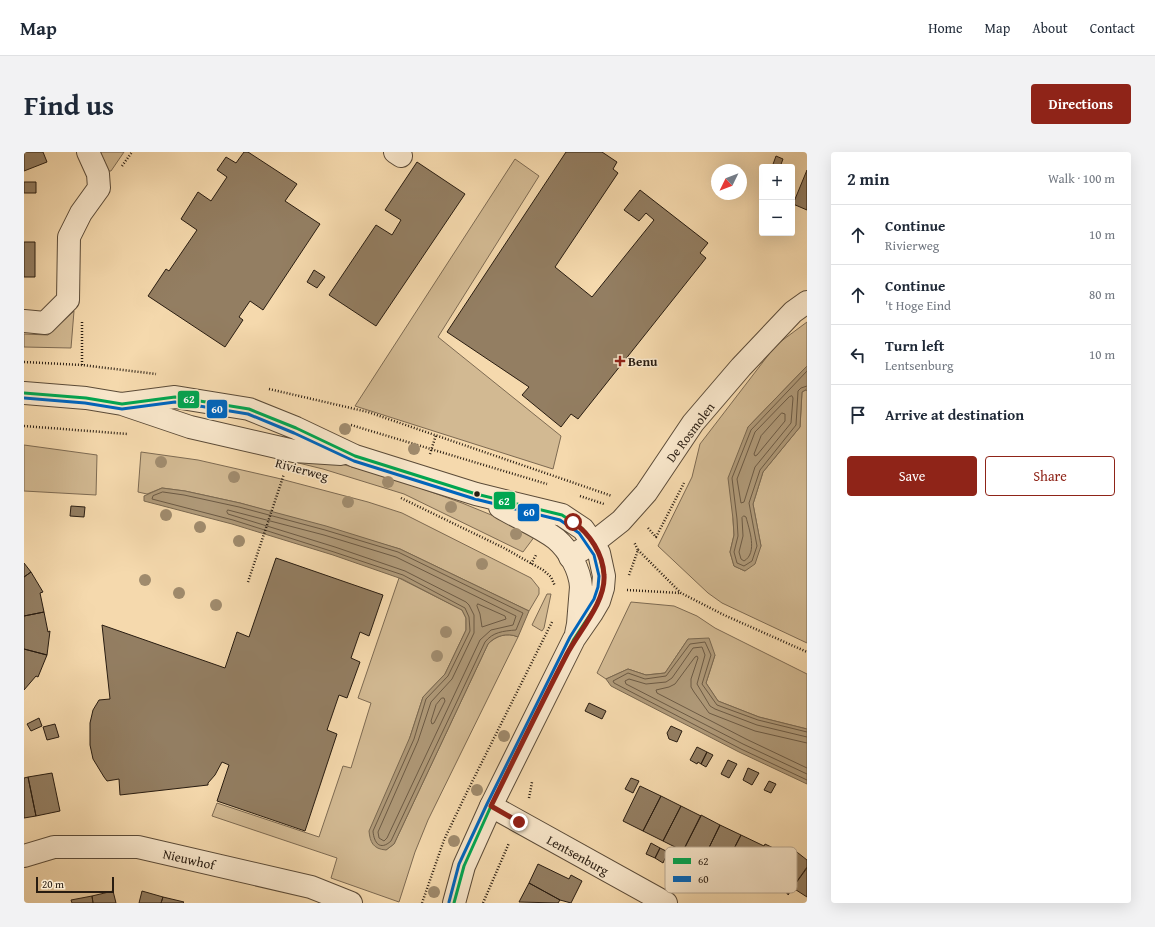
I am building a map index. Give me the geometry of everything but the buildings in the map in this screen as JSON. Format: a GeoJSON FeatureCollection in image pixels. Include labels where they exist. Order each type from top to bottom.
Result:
{"type":"FeatureCollection","features":[{"type":"Feature","properties":{"kind":"street"},"geometry":{"type":"LineString","coordinates":[[24,321],[45,323],[68,300],[69,237],[81,213],[99,188],[98,174],[88,152]]}},
{"type":"Feature","properties":{"kind":"street","name":"De Rosmolen"},"geometry":{"type":"LineString","coordinates":[[570,557],[621,521],[653,482],[693,423],[793,312],[807,302]]}},
{"type":"Feature","properties":{"kind":"street","name":"Rivierweg"},"geometry":{"type":"LineString","coordinates":[[24,394],[86,398],[122,404],[190,427],[294,451],[355,456]]}},
{"type":"Feature","properties":{"kind":"street","name":"Rivierweg"},"geometry":{"type":"LineString","coordinates":[[122,404],[175,397],[249,409],[296,428],[355,456],[476,494],[562,515],[583,529],[593,542],[599,553],[604,576],[603,588],[599,601],[592,614],[574,639]]}},
{"type":"Feature","properties":{"kind":"street","name":"Rivierweg"},"geometry":{"type":"LineString","coordinates":[[476,494],[557,540],[570,557],[576,566],[581,581],[578,624],[574,639]]}},
{"type":"Feature","properties":{"kind":"street"},"geometry":{"type":"LineString","coordinates":[[454,903],[464,866],[491,806],[574,639]]}},
{"type":"Feature","properties":{"kind":"street","name":"Lentsenburg"},"geometry":{"type":"LineString","coordinates":[[491,806],[666,903]]}},
{"type":"Feature","properties":{"kind":"street","name":"Nieuwhof"},"geometry":{"type":"LineString","coordinates":[[24,856],[54,847],[138,846],[309,895],[351,903]]}},
{"type":"Feature","properties":{"kind":"path"},"geometry":{"type":"LineString","coordinates":[[68,300],[82,308],[82,365]]}},
{"type":"Feature","properties":{"kind":"path"},"geometry":{"type":"LineString","coordinates":[[24,362],[82,365],[160,374]]}},
{"type":"Feature","properties":{"kind":"path"},"geometry":{"type":"LineString","coordinates":[[268,389],[368,412],[613,496],[632,509],[656,537],[687,478]]}},
{"type":"Feature","properties":{"kind":"path"},"geometry":{"type":"LineString","coordinates":[[24,426],[131,434]]}},
{"type":"Feature","properties":{"kind":"path"},"geometry":{"type":"LineString","coordinates":[[428,460],[436,435]]}},
{"type":"Feature","properties":{"kind":"path"},"geometry":{"type":"LineString","coordinates":[[248,582],[284,472]]}},
{"type":"Feature","properties":{"kind":"path"},"geometry":{"type":"LineString","coordinates":[[395,496],[504,548],[543,570],[551,577],[555,586],[554,593]]}},
{"type":"Feature","properties":{"kind":"path"},"geometry":{"type":"LineString","coordinates":[[638,550],[681,594],[807,652]]}},
{"type":"Feature","properties":{"kind":"path"},"geometry":{"type":"LineString","coordinates":[[543,639],[552,621]]}},
{"type":"Feature","properties":{"kind":"shaded area"},"geometry":{"type":"Polygon","coordinates":[[[96,152],[124,152],[111,171],[106,171],[96,152]]]}},
{"type":"Feature","properties":{"kind":"shaded area"},"geometry":{"type":"Polygon","coordinates":[[[515,159],[539,176],[438,337],[561,436],[553,469],[355,406],[515,159]]]}},
{"type":"Feature","properties":{"kind":"shaded area"},"geometry":{"type":"Polygon","coordinates":[[[74,311],[71,348],[24,347],[24,334],[48,335],[74,311]]]}},
{"type":"Feature","properties":{"kind":"shaded area"},"geometry":{"type":"Polygon","coordinates":[[[807,322],[807,366],[748,427],[733,519],[734,535],[730,552],[734,566],[745,571],[761,546],[753,504],[763,472],[800,427],[802,392],[806,390],[807,643],[722,603],[708,593],[658,546],[692,477],[700,444],[776,345],[807,322]]]}},
{"type":"Feature","properties":{"kind":"shaded area"},"geometry":{"type":"Polygon","coordinates":[[[24,445],[97,455],[96,495],[24,491],[24,445]]]}},
{"type":"Feature","properties":{"kind":"shaded area"},"geometry":{"type":"Polygon","coordinates":[[[141,452],[198,460],[277,478],[368,502],[402,513],[531,578],[539,588],[539,594],[529,611],[400,549],[240,503],[185,491],[162,488],[147,494],[138,492],[141,452]]]}},
{"type":"Feature","properties":{"kind":"shaded area"},"geometry":{"type":"Polygon","coordinates":[[[270,456],[338,463],[395,479],[462,503],[511,523],[535,536],[523,552],[404,494],[323,469],[270,456]]]}},
{"type":"Feature","properties":{"kind":"shaded area"},"geometry":{"type":"Polygon","coordinates":[[[399,578],[462,610],[466,618],[466,630],[445,674],[423,697],[410,737],[386,850],[394,844],[488,644],[495,639],[506,635],[518,637],[428,820],[415,852],[399,902],[331,878],[337,858],[212,816],[217,803],[319,837],[343,766],[351,768],[371,703],[358,698],[399,578]]]}},
{"type":"Feature","properties":{"kind":"shaded area"},"geometry":{"type":"Polygon","coordinates":[[[547,594],[551,594],[544,628],[542,631],[532,625],[547,594]]]}},
{"type":"Feature","properties":{"kind":"shaded area"},"geometry":{"type":"Polygon","coordinates":[[[631,602],[674,606],[697,616],[715,628],[807,674],[807,729],[759,717],[718,701],[706,683],[715,655],[688,639],[665,673],[646,675],[628,669],[606,679],[597,673],[631,602]]]}},
{"type":"Feature","properties":{"kind":"water"},"geometry":{"type":"Polygon","coordinates":[[[807,366],[807,389],[802,392],[800,427],[763,472],[753,504],[761,546],[755,564],[745,571],[734,566],[730,552],[734,535],[728,478],[748,427],[807,366]]]}},
{"type":"Feature","properties":{"kind":"water"},"geometry":{"type":"Polygon","coordinates":[[[162,488],[185,491],[240,503],[326,526],[400,549],[529,611],[518,637],[506,635],[494,639],[488,644],[394,844],[386,850],[378,848],[371,842],[369,831],[410,737],[423,697],[445,674],[466,630],[466,618],[462,610],[402,579],[333,555],[232,524],[144,501],[144,496],[162,488]]]}},
{"type":"Feature","properties":{"kind":"water"},"geometry":{"type":"Polygon","coordinates":[[[709,638],[715,655],[706,683],[718,701],[759,717],[807,729],[807,784],[739,752],[611,686],[606,679],[628,669],[646,675],[665,673],[688,639],[709,638]]]}},
{"type":"Feature","properties":{"kind":"transit line","name":"62"},"geometry":{"type":"LineString","coordinates":[[24,393],[86,398],[122,404],[175,397],[249,409],[296,428],[355,456],[476,494],[562,515],[583,529],[599,553],[604,576],[603,588],[599,601],[574,639],[491,806],[464,866],[454,903]]}},
{"type":"Feature","properties":{"kind":"transit line","name":"60"},"geometry":{"type":"LineString","coordinates":[[24,398],[85,403],[122,409],[175,402],[248,414],[294,433],[354,461],[475,499],[560,520],[579,533],[594,555],[599,576],[598,587],[594,599],[570,637],[487,804],[459,864],[449,902]]}},
{"type":"Feature","properties":{"kind":"place","name":"Benu"},"geometry":{"type":"Point","coordinates":[620,361]}},
{"type":"Feature","properties":{"kind":"route"},"geometry":{"type":"LineString","coordinates":[[519,822],[491,806],[574,639],[592,614],[599,601],[603,588],[604,576],[599,553],[583,529],[573,522]]}}]}
